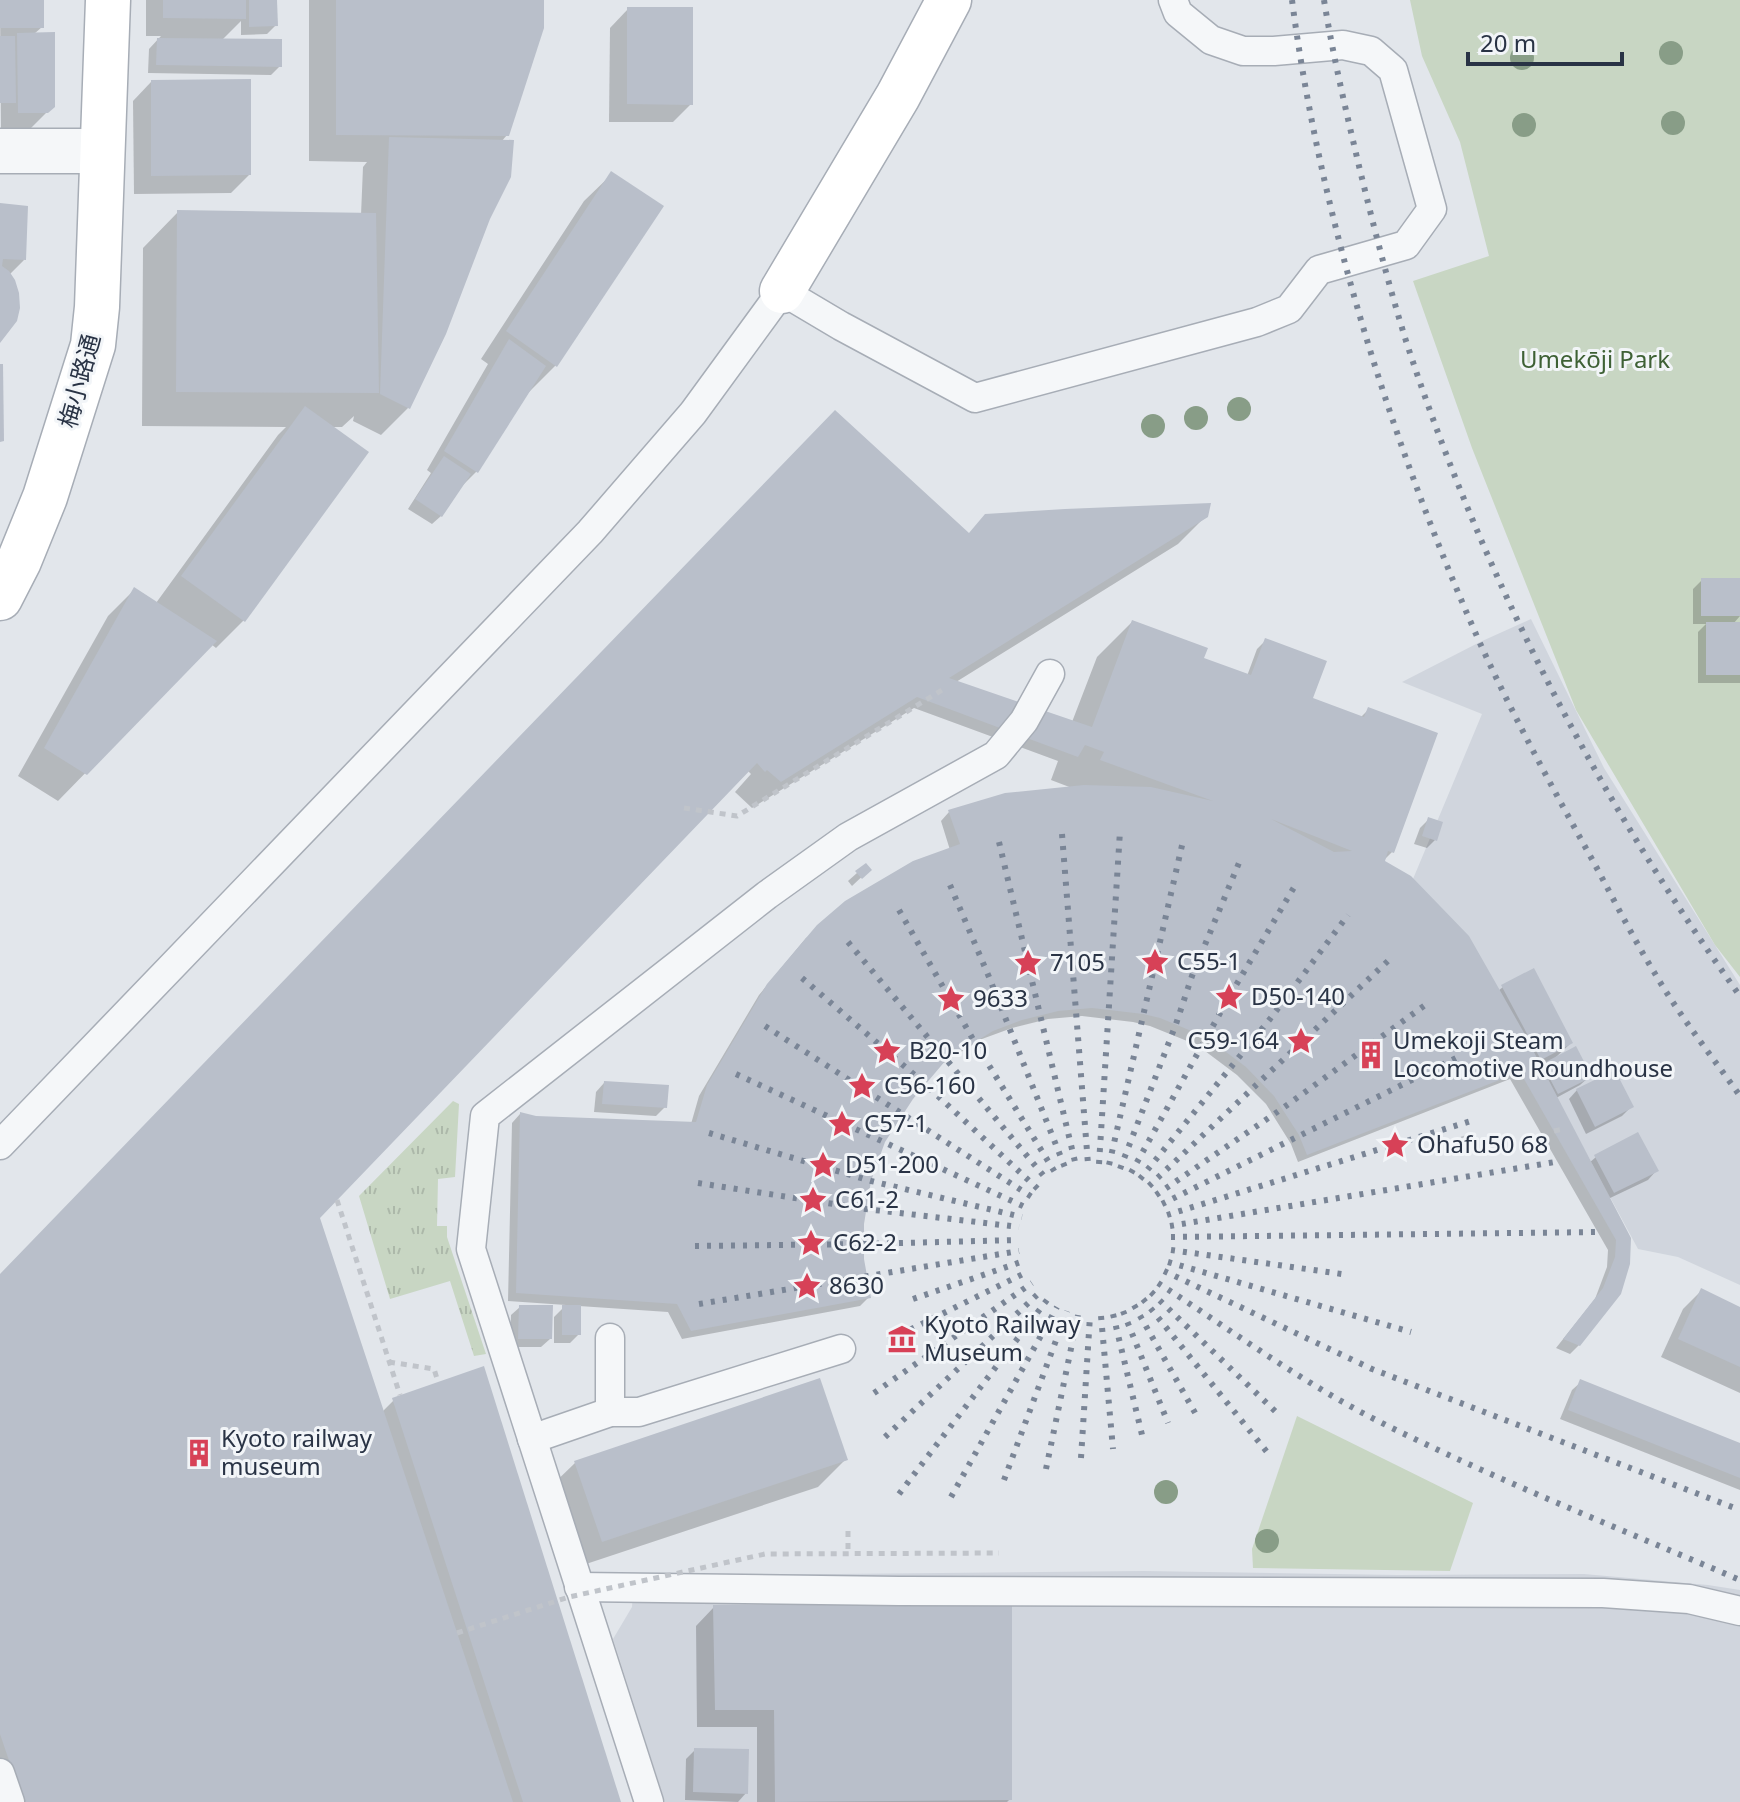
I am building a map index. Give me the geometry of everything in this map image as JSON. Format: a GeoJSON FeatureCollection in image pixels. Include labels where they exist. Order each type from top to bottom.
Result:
{"type":"FeatureCollection","features":[{"type":"Feature","properties":{"kind":"street","name":"梅小路通"},"geometry":{"type":"LineString","coordinates":[[0,598],[45,497],[93,345],[108,0]]}},
{"type":"Feature","properties":{"kind":"street"},"geometry":{"type":"LineString","coordinates":[[782,291],[898,96],[949,0]]}},
{"type":"Feature","properties":{"kind":"street"},"geometry":{"type":"LineString","coordinates":[[0,151],[102,151]]}},
{"type":"Feature","properties":{"kind":"lane"},"geometry":{"type":"LineString","coordinates":[[0,1145],[590,532],[693,413],[782,291],[975,398],[1257,322],[1289,309],[1319,270],[1406,245],[1432,209],[1393,70],[1371,51],[1343,45],[1243,51],[1211,40],[1178,13],[1173,0]]}},
{"type":"Feature","properties":{"kind":"lane"},"geometry":{"type":"LineString","coordinates":[[649,1802],[471,1249],[485,1116],[767,895],[848,837],[996,755],[1024,721],[1050,674]]}},
{"type":"Feature","properties":{"kind":"lane"},"geometry":{"type":"LineString","coordinates":[[610,1338],[610,1412]]}},
{"type":"Feature","properties":{"kind":"lane"},"geometry":{"type":"LineString","coordinates":[[532,1439],[610,1412],[639,1412],[841,1349]]}},
{"type":"Feature","properties":{"kind":"lane"},"geometry":{"type":"LineString","coordinates":[[579,1587],[1603,1593],[1689,1599],[1740,1611]]}},
{"type":"Feature","properties":{"kind":"lane"},"geometry":{"type":"LineString","coordinates":[[0,1773],[10,1802]]}},
{"type":"Feature","properties":{"kind":"path"},"geometry":{"type":"LineString","coordinates":[[684,808],[737,816],[942,690]]}},
{"type":"Feature","properties":{"kind":"path"},"geometry":{"type":"LineString","coordinates":[[1554,1131],[1564,1129]]}},
{"type":"Feature","properties":{"kind":"path"},"geometry":{"type":"LineString","coordinates":[[1463,1136],[1466,1146]]}},
{"type":"Feature","properties":{"kind":"path"},"geometry":{"type":"LineString","coordinates":[[337,1200],[400,1395]]}},
{"type":"Feature","properties":{"kind":"path"},"geometry":{"type":"LineString","coordinates":[[389,1362],[434,1369],[438,1382]]}},
{"type":"Feature","properties":{"kind":"path"},"geometry":{"type":"LineString","coordinates":[[848,1554],[848,1531],[849,1542]]}},
{"type":"Feature","properties":{"kind":"path"},"geometry":{"type":"LineString","coordinates":[[457,1633],[569,1597],[765,1554],[999,1553]]}},
{"type":"Feature","properties":{"kind":"shaded area"},"geometry":{"type":"Polygon","coordinates":[[[1531,619],[1604,768],[1740,985],[1740,1285],[1678,1257],[1638,1249],[1527,1043],[1413,879],[1482,714],[1402,682],[1531,619]]]}},
{"type":"Feature","properties":{"kind":"shaded area"},"geometry":{"type":"Polygon","coordinates":[[[1143,1571],[1584,1574],[1740,1590],[1740,1802],[665,1802],[613,1639],[632,1607],[634,1576],[1143,1571]]]}},
{"type":"Feature","properties":{"kind":"green space","name":"Umekōji Park"},"geometry":{"type":"Polygon","coordinates":[[[1410,0],[1740,0],[1740,977],[1715,945],[1576,710],[1472,448],[1413,281],[1489,256],[1460,142],[1422,56],[1410,0]]]}},
{"type":"Feature","properties":{"kind":"green space"},"geometry":{"type":"Polygon","coordinates":[[[453,1101],[459,1104],[455,1177],[438,1179],[437,1226],[447,1226],[447,1237],[486,1354],[474,1356],[450,1281],[390,1299],[359,1196],[453,1101]]]}},
{"type":"Feature","properties":{"kind":"green space"},"geometry":{"type":"Polygon","coordinates":[[[1297,1416],[1473,1503],[1450,1571],[1253,1568],[1252,1549],[1297,1416]]]}},
{"type":"Feature","properties":{"kind":"building"},"geometry":{"type":"Polygon","coordinates":[[[0,0],[44,0],[44,28],[0,28],[0,0]]]}},
{"type":"Feature","properties":{"kind":"building"},"geometry":{"type":"Polygon","coordinates":[[[163,0],[246,0],[246,19],[163,18],[163,0]]]}},
{"type":"Feature","properties":{"kind":"building"},"geometry":{"type":"Polygon","coordinates":[[[249,0],[277,0],[278,26],[249,27],[249,0]]]}},
{"type":"Feature","properties":{"kind":"building"},"geometry":{"type":"Polygon","coordinates":[[[336,0],[544,0],[544,28],[509,136],[336,135],[336,0]]]}},
{"type":"Feature","properties":{"kind":"building"},"geometry":{"type":"Polygon","coordinates":[[[627,7],[693,7],[693,105],[627,104],[627,7]]]}},
{"type":"Feature","properties":{"kind":"building"},"geometry":{"type":"Polygon","coordinates":[[[55,32],[55,107],[48,113],[18,113],[17,33],[55,32]]]}},
{"type":"Feature","properties":{"kind":"building"},"geometry":{"type":"Polygon","coordinates":[[[0,36],[15,36],[16,103],[0,103],[0,36]]]}},
{"type":"Feature","properties":{"kind":"building"},"geometry":{"type":"Polygon","coordinates":[[[157,38],[282,39],[282,67],[156,65],[157,38]]]}},
{"type":"Feature","properties":{"kind":"building"},"geometry":{"type":"Polygon","coordinates":[[[251,79],[251,175],[151,176],[151,80],[251,79]]]}},
{"type":"Feature","properties":{"kind":"building"},"geometry":{"type":"Polygon","coordinates":[[[389,137],[514,140],[511,177],[490,219],[446,334],[410,409],[380,394],[389,137]]]}},
{"type":"Feature","properties":{"kind":"building"},"geometry":{"type":"Polygon","coordinates":[[[611,171],[664,206],[557,367],[506,331],[611,171]]]}},
{"type":"Feature","properties":{"kind":"building"},"geometry":{"type":"Polygon","coordinates":[[[0,203],[28,206],[26,260],[3,259],[2,266],[15,280],[20,308],[17,321],[0,343],[0,203]]]}},
{"type":"Feature","properties":{"kind":"building"},"geometry":{"type":"Polygon","coordinates":[[[177,210],[376,213],[379,393],[176,392],[177,210]]]}},
{"type":"Feature","properties":{"kind":"building"},"geometry":{"type":"Polygon","coordinates":[[[509,339],[546,366],[478,473],[444,451],[509,339]]]}},
{"type":"Feature","properties":{"kind":"building"},"geometry":{"type":"Polygon","coordinates":[[[0,364],[3,364],[4,441],[0,442],[0,364]]]}},
{"type":"Feature","properties":{"kind":"building"},"geometry":{"type":"Polygon","coordinates":[[[305,406],[369,452],[245,622],[181,576],[305,406]]]}},
{"type":"Feature","properties":{"kind":"building"},"geometry":{"type":"Polygon","coordinates":[[[835,410],[969,533],[985,514],[1211,503],[1208,517],[949,678],[1092,727],[1132,620],[1208,648],[1204,658],[1251,675],[1265,638],[1327,661],[1313,698],[1364,717],[1368,707],[1438,733],[1394,853],[1388,851],[1385,861],[1411,876],[1469,936],[1523,1031],[1631,1238],[1630,1264],[1621,1294],[1580,1346],[1563,1339],[1603,1288],[1615,1257],[1616,1240],[1520,1072],[1307,1155],[1299,1135],[1274,1096],[1246,1067],[1206,1037],[1160,1018],[1092,1008],[1058,1011],[993,1031],[946,1060],[913,1099],[885,1142],[871,1181],[864,1224],[864,1259],[871,1298],[691,1331],[677,1304],[516,1293],[520,1112],[536,1116],[696,1122],[707,1085],[767,984],[817,925],[845,901],[913,861],[960,844],[948,810],[1005,793],[1084,785],[1151,787],[1213,801],[1100,760],[1104,752],[1085,745],[1078,757],[917,697],[781,782],[757,763],[320,1218],[513,1802],[23,1802],[0,1734],[0,1274],[835,410]],[[1271,819],[1334,852],[1352,851],[1271,819]]]}},
{"type":"Feature","properties":{"kind":"building"},"geometry":{"type":"Polygon","coordinates":[[[444,456],[471,474],[442,517],[415,499],[444,456]]]}},
{"type":"Feature","properties":{"kind":"building"},"geometry":{"type":"Polygon","coordinates":[[[1701,578],[1740,578],[1740,616],[1701,616],[1701,578]]]}},
{"type":"Feature","properties":{"kind":"building"},"geometry":{"type":"Polygon","coordinates":[[[134,587],[217,641],[87,775],[44,748],[134,587]]]}},
{"type":"Feature","properties":{"kind":"building"},"geometry":{"type":"Polygon","coordinates":[[[1706,622],[1740,622],[1740,675],[1706,675],[1706,622]]]}},
{"type":"Feature","properties":{"kind":"building"},"geometry":{"type":"Polygon","coordinates":[[[1428,817],[1443,822],[1437,841],[1422,836],[1428,817]]]}},
{"type":"Feature","properties":{"kind":"building"},"geometry":{"type":"Polygon","coordinates":[[[866,863],[872,870],[862,879],[855,871],[866,863]]]}},
{"type":"Feature","properties":{"kind":"building"},"geometry":{"type":"Polygon","coordinates":[[[1534,968],[1573,1043],[1541,1060],[1501,985],[1534,968]]]}},
{"type":"Feature","properties":{"kind":"building"},"geometry":{"type":"Polygon","coordinates":[[[1576,1046],[1592,1077],[1558,1094],[1542,1064],[1576,1046]]]}},
{"type":"Feature","properties":{"kind":"building"},"geometry":{"type":"Polygon","coordinates":[[[1615,1070],[1634,1107],[1595,1127],[1576,1089],[1615,1070]]]}},
{"type":"Feature","properties":{"kind":"building"},"geometry":{"type":"Polygon","coordinates":[[[604,1081],[669,1085],[667,1108],[602,1104],[604,1081]]]}},
{"type":"Feature","properties":{"kind":"building"},"geometry":{"type":"Polygon","coordinates":[[[1638,1132],[1659,1171],[1614,1193],[1594,1155],[1638,1132]]]}},
{"type":"Feature","properties":{"kind":"building"},"geometry":{"type":"Polygon","coordinates":[[[1701,1288],[1740,1307],[1740,1367],[1678,1339],[1701,1288]]]}},
{"type":"Feature","properties":{"kind":"building"},"geometry":{"type":"Polygon","coordinates":[[[519,1305],[553,1305],[552,1339],[518,1339],[519,1305]]]}},
{"type":"Feature","properties":{"kind":"building"},"geometry":{"type":"Polygon","coordinates":[[[562,1305],[581,1305],[581,1335],[562,1335],[562,1305]]]}},
{"type":"Feature","properties":{"kind":"building"},"geometry":{"type":"Polygon","coordinates":[[[484,1366],[621,1802],[523,1802],[392,1398],[484,1366]]]}},
{"type":"Feature","properties":{"kind":"building"},"geometry":{"type":"Polygon","coordinates":[[[820,1378],[848,1460],[602,1542],[574,1461],[820,1378]]]}},
{"type":"Feature","properties":{"kind":"building"},"geometry":{"type":"Polygon","coordinates":[[[1580,1379],[1740,1443],[1740,1478],[1568,1410],[1580,1379]]]}},
{"type":"Feature","properties":{"kind":"building"},"geometry":{"type":"Polygon","coordinates":[[[1012,1603],[1012,1800],[775,1802],[774,1710],[715,1710],[713,1605],[1012,1603]]]}},
{"type":"Feature","properties":{"kind":"building"},"geometry":{"type":"Polygon","coordinates":[[[694,1748],[749,1749],[748,1794],[693,1792],[694,1748]]]}},
{"type":"Feature","properties":{"kind":"railway"},"geometry":{"type":"LineString","coordinates":[[1292,0],[1304,81],[1340,245],[1389,408],[1447,565],[1506,697],[1630,931],[1674,1004],[1740,1096]]}},
{"type":"Feature","properties":{"kind":"railway"},"geometry":{"type":"LineString","coordinates":[[1324,0],[1349,125],[1393,297],[1436,428],[1470,514],[1507,598],[1591,763],[1687,920],[1740,996]]}},
{"type":"Feature","properties":{"kind":"railway"},"geometry":{"type":"LineString","coordinates":[[1099,1164],[1120,831]]}},
{"type":"Feature","properties":{"kind":"railway"},"geometry":{"type":"LineString","coordinates":[[1062,834],[1088,1164]]}},
{"type":"Feature","properties":{"kind":"railway"},"geometry":{"type":"LineString","coordinates":[[1109,1165],[1183,841]]}},
{"type":"Feature","properties":{"kind":"railway"},"geometry":{"type":"LineString","coordinates":[[999,842],[1076,1166]]}},
{"type":"Feature","properties":{"kind":"railway"},"geometry":{"type":"LineString","coordinates":[[1120,1169],[1192,976],[1241,858]]}},
{"type":"Feature","properties":{"kind":"railway"},"geometry":{"type":"LineString","coordinates":[[1131,1173],[1296,884]]}},
{"type":"Feature","properties":{"kind":"railway"},"geometry":{"type":"LineString","coordinates":[[950,885],[1066,1170]]}},
{"type":"Feature","properties":{"kind":"railway"},"geometry":{"type":"LineString","coordinates":[[899,910],[974,1041],[1056,1174]]}},
{"type":"Feature","properties":{"kind":"railway"},"geometry":{"type":"LineString","coordinates":[[1140,1179],[1270,1019],[1348,915]]}},
{"type":"Feature","properties":{"kind":"railway"},"geometry":{"type":"LineString","coordinates":[[848,942],[1048,1181]]}},
{"type":"Feature","properties":{"kind":"railway"},"geometry":{"type":"LineString","coordinates":[[1149,1186],[1391,958]]}},
{"type":"Feature","properties":{"kind":"railway"},"geometry":{"type":"LineString","coordinates":[[802,978],[925,1084],[1038,1189]]}},
{"type":"Feature","properties":{"kind":"railway"},"geometry":{"type":"LineString","coordinates":[[1156,1195],[1428,1003]]}},
{"type":"Feature","properties":{"kind":"railway"},"geometry":{"type":"LineString","coordinates":[[765,1026],[1032,1197]]}},
{"type":"Feature","properties":{"kind":"railway"},"geometry":{"type":"LineString","coordinates":[[1162,1204],[1462,1055]]}},
{"type":"Feature","properties":{"kind":"railway"},"geometry":{"type":"LineString","coordinates":[[736,1074],[1025,1207]]}},
{"type":"Feature","properties":{"kind":"railway"},"geometry":{"type":"LineString","coordinates":[[1167,1215],[1474,1120]]}},
{"type":"Feature","properties":{"kind":"railway"},"geometry":{"type":"LineString","coordinates":[[709,1133],[871,1181],[1022,1217]]}},
{"type":"Feature","properties":{"kind":"railway"},"geometry":{"type":"LineString","coordinates":[[1170,1226],[1555,1162]]}},
{"type":"Feature","properties":{"kind":"railway"},"geometry":{"type":"LineString","coordinates":[[698,1183],[866,1209],[1019,1227]]}},
{"type":"Feature","properties":{"kind":"railway"},"geometry":{"type":"LineString","coordinates":[[1171,1237],[1601,1232]]}},
{"type":"Feature","properties":{"kind":"railway"},"geometry":{"type":"LineString","coordinates":[[695,1246],[1018,1240]]}},
{"type":"Feature","properties":{"kind":"railway"},"geometry":{"type":"LineString","coordinates":[[1171,1250],[1342,1274]]}},
{"type":"Feature","properties":{"kind":"railway"},"geometry":{"type":"LineString","coordinates":[[699,1304],[1019,1251]]}},
{"type":"Feature","properties":{"kind":"railway"},"geometry":{"type":"LineString","coordinates":[[913,1299],[1021,1262]]}},
{"type":"Feature","properties":{"kind":"railway"},"geometry":{"type":"LineString","coordinates":[[1168,1262],[1411,1332]]}},
{"type":"Feature","properties":{"kind":"railway"},"geometry":{"type":"LineString","coordinates":[[1164,1271],[1372,1369],[1740,1510]]}},
{"type":"Feature","properties":{"kind":"railway"},"geometry":{"type":"LineString","coordinates":[[889,1340],[1025,1273]]}},
{"type":"Feature","properties":{"kind":"railway"},"geometry":{"type":"LineString","coordinates":[[874,1393],[1032,1283]]}},
{"type":"Feature","properties":{"kind":"railway"},"geometry":{"type":"LineString","coordinates":[[1158,1283],[1301,1377],[1390,1427],[1520,1487],[1740,1580]]}},
{"type":"Feature","properties":{"kind":"railway"},"geometry":{"type":"LineString","coordinates":[[1151,1292],[1276,1412]]}},
{"type":"Feature","properties":{"kind":"railway"},"geometry":{"type":"LineString","coordinates":[[885,1437],[1039,1293]]}},
{"type":"Feature","properties":{"kind":"railway"},"geometry":{"type":"LineString","coordinates":[[1143,1299],[1267,1452]]}},
{"type":"Feature","properties":{"kind":"railway"},"geometry":{"type":"LineString","coordinates":[[899,1494],[1047,1300]]}},
{"type":"Feature","properties":{"kind":"railway"},"geometry":{"type":"LineString","coordinates":[[1134,1305],[1198,1418]]}},
{"type":"Feature","properties":{"kind":"railway"},"geometry":{"type":"LineString","coordinates":[[951,1497],[1057,1307]]}},
{"type":"Feature","properties":{"kind":"railway"},"geometry":{"type":"LineString","coordinates":[[1004,1480],[1067,1311]]}},
{"type":"Feature","properties":{"kind":"railway"},"geometry":{"type":"LineString","coordinates":[[1123,1311],[1168,1423]]}},
{"type":"Feature","properties":{"kind":"railway"},"geometry":{"type":"LineString","coordinates":[[1113,1314],[1143,1439]]}},
{"type":"Feature","properties":{"kind":"railway"},"geometry":{"type":"LineString","coordinates":[[1046,1469],[1078,1315]]}},
{"type":"Feature","properties":{"kind":"railway"},"geometry":{"type":"LineString","coordinates":[[1081,1458],[1090,1316]]}},
{"type":"Feature","properties":{"kind":"railway"},"geometry":{"type":"LineString","coordinates":[[1101,1316],[1113,1449]]}},
{"type":"Feature","properties":{"kind":"place","name":"C55-1"},"geometry":{"type":"Point","coordinates":[1155,962]}},
{"type":"Feature","properties":{"kind":"place","name":"7105"},"geometry":{"type":"Point","coordinates":[1028,963]}},
{"type":"Feature","properties":{"kind":"place","name":"D50-140"},"geometry":{"type":"Point","coordinates":[1229,997]}},
{"type":"Feature","properties":{"kind":"place","name":"9633"},"geometry":{"type":"Point","coordinates":[951,999]}},
{"type":"Feature","properties":{"kind":"place","name":"C59-164"},"geometry":{"type":"Point","coordinates":[1301,1041]}},
{"type":"Feature","properties":{"kind":"place","name":"B20-10"},"geometry":{"type":"Point","coordinates":[887,1051]}},
{"type":"Feature","properties":{"kind":"place","name":"Umekoji Steam Locomotive Roundhouse"},"geometry":{"type":"Point","coordinates":[1371,1055]}},
{"type":"Feature","properties":{"kind":"place","name":"C56-160"},"geometry":{"type":"Point","coordinates":[862,1086]}},
{"type":"Feature","properties":{"kind":"place","name":"C57-1"},"geometry":{"type":"Point","coordinates":[842,1124]}},
{"type":"Feature","properties":{"kind":"place","name":"Ohafu50 68"},"geometry":{"type":"Point","coordinates":[1395,1145]}},
{"type":"Feature","properties":{"kind":"place","name":"D51-200"},"geometry":{"type":"Point","coordinates":[823,1165]}},
{"type":"Feature","properties":{"kind":"place","name":"C61-2"},"geometry":{"type":"Point","coordinates":[813,1200]}},
{"type":"Feature","properties":{"kind":"place","name":"C62-2"},"geometry":{"type":"Point","coordinates":[811,1243]}},
{"type":"Feature","properties":{"kind":"place","name":"8630"},"geometry":{"type":"Point","coordinates":[807,1286]}},
{"type":"Feature","properties":{"kind":"place","name":"Kyoto Railway Museum"},"geometry":{"type":"Point","coordinates":[902,1339]}},
{"type":"Feature","properties":{"kind":"place","name":"Kyoto railway museum"},"geometry":{"type":"Point","coordinates":[199,1453]}}]}
